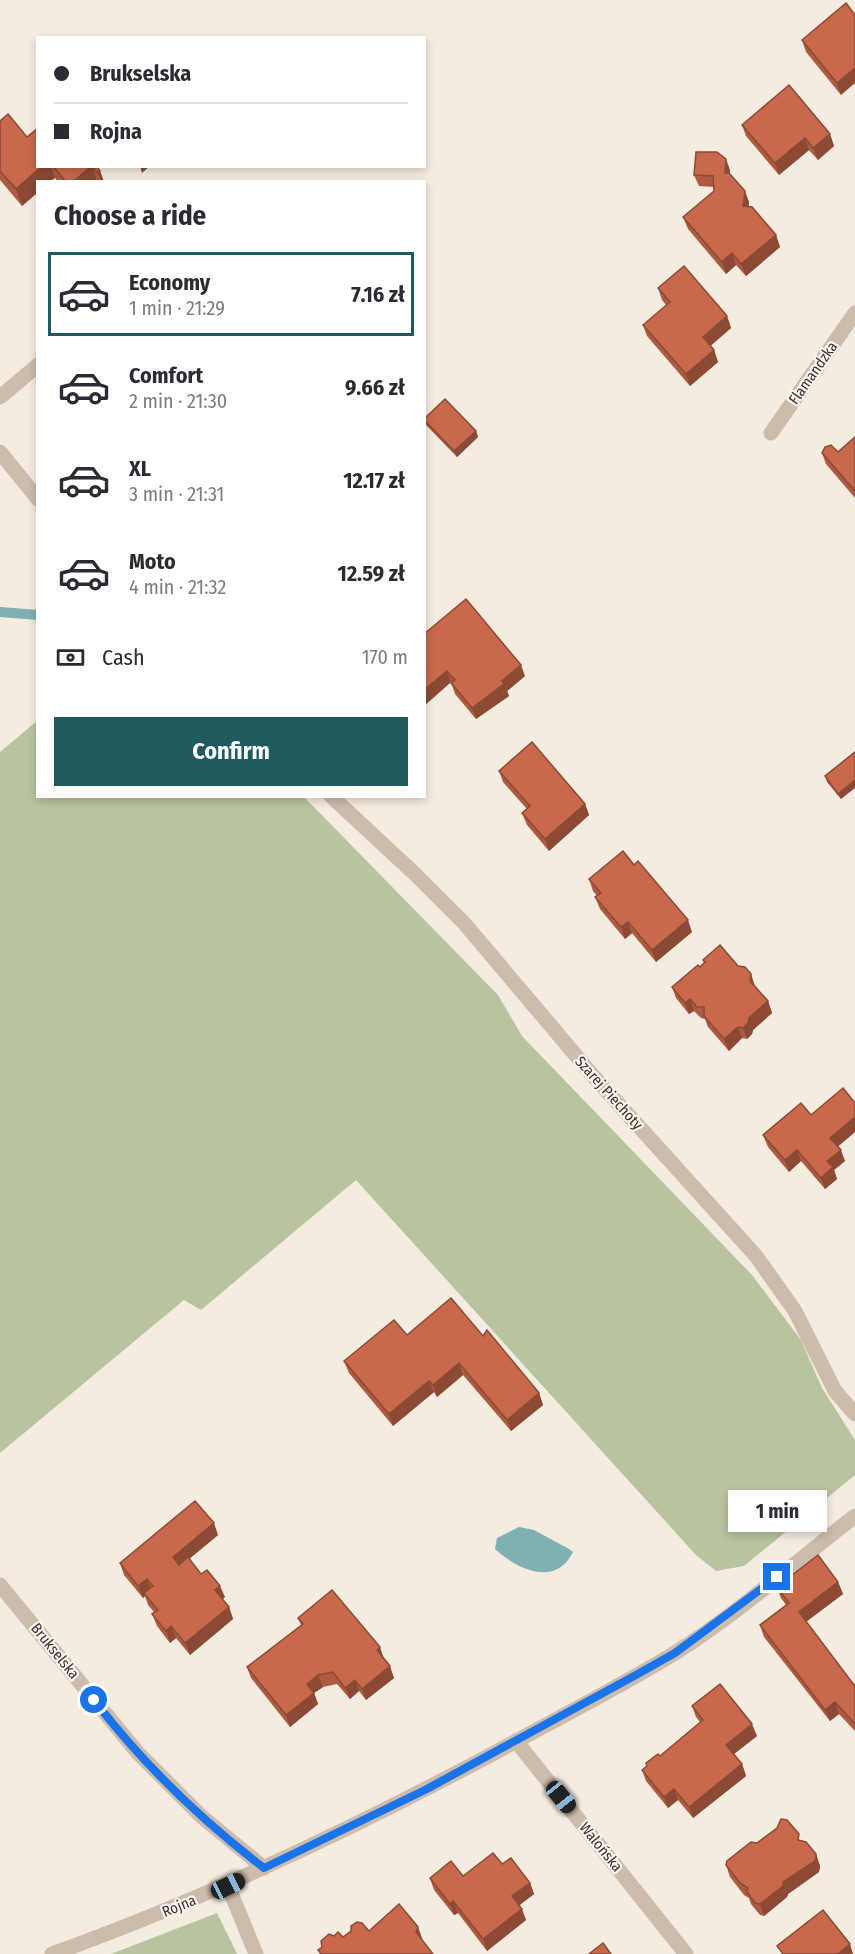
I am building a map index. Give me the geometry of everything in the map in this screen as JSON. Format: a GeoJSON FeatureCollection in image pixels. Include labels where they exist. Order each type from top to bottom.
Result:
{"type":"FeatureCollection","features":[{"type":"Feature","properties":{"kind":"street","name":"Flamandzka"},"geometry":{"type":"LineString","coordinates":[[771,433],[855,313]]}},
{"type":"Feature","properties":{"kind":"street"},"geometry":{"type":"LineString","coordinates":[[0,397],[36,367]]}},
{"type":"Feature","properties":{"kind":"street"},"geometry":{"type":"LineString","coordinates":[[0,452],[36,497]]}},
{"type":"Feature","properties":{"kind":"street","name":"Szarej Piechoty"},"geometry":{"type":"LineString","coordinates":[[333,798],[464,923],[595,1078],[756,1256],[795,1311],[836,1391],[855,1414]]}},
{"type":"Feature","properties":{"kind":"street","name":"Rojna"},"geometry":{"type":"LineString","coordinates":[[52,1954],[228,1886],[391,1807],[516,1741],[675,1653],[735,1610],[855,1516]]}},
{"type":"Feature","properties":{"kind":"street","name":"Brukselska"},"geometry":{"type":"LineString","coordinates":[[0,1584],[138,1753],[201,1816],[264,1868]]}},
{"type":"Feature","properties":{"kind":"street","name":"Walońska"},"geometry":{"type":"LineString","coordinates":[[516,1741],[686,1954]]}},
{"type":"Feature","properties":{"kind":"street"},"geometry":{"type":"LineString","coordinates":[[228,1886],[256,1954]]}},
{"type":"Feature","properties":{"kind":"green space"},"geometry":{"type":"Polygon","coordinates":[[[36,722],[36,798],[305,798],[498,995],[522,1036],[752,1275],[801,1340],[822,1388],[855,1440],[855,1475],[744,1566],[716,1571],[696,1555],[356,1180],[201,1310],[184,1300],[0,1453],[0,752],[36,722]]]}},
{"type":"Feature","properties":{"kind":"green space"},"geometry":{"type":"Polygon","coordinates":[[[217,1913],[237,1954],[111,1954],[217,1913]]]}},
{"type":"Feature","properties":{"kind":"water"},"geometry":{"type":"Polygon","coordinates":[[[519,1527],[534,1530],[573,1552],[556,1570],[546,1572],[536,1572],[514,1563],[495,1549],[497,1538],[519,1527]]]}},
{"type":"Feature","properties":{"kind":"building"},"geometry":{"type":"Polygon","coordinates":[[[846,3],[855,15],[855,68],[837,83],[802,40],[846,3]]]}},
{"type":"Feature","properties":{"kind":"building"},"geometry":{"type":"Polygon","coordinates":[[[789,85],[830,134],[813,148],[805,138],[775,163],[742,125],[789,85]]]}},
{"type":"Feature","properties":{"kind":"building"},"geometry":{"type":"Polygon","coordinates":[[[8,114],[27,137],[36,130],[36,168],[40,168],[16,189],[0,171],[0,121],[8,114]]]}},
{"type":"Feature","properties":{"kind":"building"},"geometry":{"type":"Polygon","coordinates":[[[696,152],[717,152],[726,159],[725,173],[729,173],[745,191],[743,206],[752,207],[776,235],[741,264],[732,253],[722,262],[683,217],[714,191],[713,176],[694,175],[696,152]]]}},
{"type":"Feature","properties":{"kind":"building"},"geometry":{"type":"Polygon","coordinates":[[[55,168],[89,168],[75,180],[64,180],[55,168]]]}},
{"type":"Feature","properties":{"kind":"building"},"geometry":{"type":"Polygon","coordinates":[[[684,266],[727,316],[703,337],[714,350],[686,374],[643,325],[670,302],[658,288],[684,266]]]}},
{"type":"Feature","properties":{"kind":"building"},"geometry":{"type":"Polygon","coordinates":[[[445,399],[476,431],[454,451],[426,422],[426,417],[445,399]]]}},
{"type":"Feature","properties":{"kind":"building"},"geometry":{"type":"Polygon","coordinates":[[[855,437],[855,491],[822,453],[825,447],[831,445],[838,452],[855,437]]]}},
{"type":"Feature","properties":{"kind":"building"},"geometry":{"type":"Polygon","coordinates":[[[466,599],[521,665],[502,681],[504,684],[472,708],[451,683],[455,680],[447,671],[426,688],[426,632],[466,599]]]}},
{"type":"Feature","properties":{"kind":"building"},"geometry":{"type":"Polygon","coordinates":[[[532,742],[585,804],[545,839],[522,813],[530,806],[499,771],[532,742]]]}},
{"type":"Feature","properties":{"kind":"building"},"geometry":{"type":"Polygon","coordinates":[[[855,752],[855,780],[838,794],[825,776],[855,752]]]}},
{"type":"Feature","properties":{"kind":"building"},"geometry":{"type":"Polygon","coordinates":[[[623,851],[634,865],[638,861],[688,920],[652,950],[628,922],[621,927],[595,897],[601,893],[589,879],[623,851]]]}},
{"type":"Feature","properties":{"kind":"building"},"geometry":{"type":"Polygon","coordinates":[[[720,945],[738,966],[745,967],[751,974],[750,981],[768,1001],[749,1018],[743,1028],[738,1027],[724,1039],[704,1016],[704,1007],[697,1007],[690,999],[685,1003],[672,987],[698,965],[700,967],[705,962],[703,960],[720,945]]]}},
{"type":"Feature","properties":{"kind":"building"},"geometry":{"type":"Polygon","coordinates":[[[843,1088],[855,1103],[855,1117],[830,1138],[841,1150],[827,1161],[833,1167],[821,1178],[797,1150],[785,1160],[763,1135],[801,1103],[811,1115],[843,1088]]]}},
{"type":"Feature","properties":{"kind":"building"},"geometry":{"type":"Polygon","coordinates":[[[451,1298],[483,1336],[487,1330],[539,1393],[507,1420],[459,1363],[433,1385],[429,1381],[389,1414],[344,1361],[394,1320],[407,1335],[451,1298]]]}},
{"type":"Feature","properties":{"kind":"building"},"geometry":{"type":"Polygon","coordinates":[[[195,1501],[214,1523],[173,1557],[179,1565],[188,1557],[201,1574],[207,1570],[220,1586],[215,1590],[229,1607],[185,1643],[171,1626],[166,1631],[152,1614],[158,1610],[144,1593],[153,1586],[147,1579],[138,1586],[120,1563],[195,1501]]]}},
{"type":"Feature","properties":{"kind":"building"},"geometry":{"type":"Polygon","coordinates":[[[818,1555],[838,1582],[799,1612],[855,1684],[855,1724],[835,1702],[825,1710],[760,1625],[789,1603],[777,1587],[818,1555]]]}},
{"type":"Feature","properties":{"kind":"building"},"geometry":{"type":"Polygon","coordinates":[[[332,1590],[380,1647],[377,1650],[390,1666],[362,1689],[355,1680],[345,1688],[333,1672],[318,1675],[307,1684],[314,1693],[286,1715],[247,1667],[303,1624],[298,1618],[332,1590]]]}},
{"type":"Feature","properties":{"kind":"building"},"geometry":{"type":"Polygon","coordinates":[[[720,1684],[752,1724],[726,1745],[742,1764],[689,1807],[674,1789],[664,1797],[642,1770],[647,1766],[646,1763],[658,1754],[660,1756],[703,1720],[692,1706],[720,1684]]]}},
{"type":"Feature","properties":{"kind":"building"},"geometry":{"type":"Polygon","coordinates":[[[781,1819],[787,1820],[799,1834],[798,1840],[806,1842],[816,1854],[815,1861],[783,1882],[783,1886],[760,1904],[755,1903],[747,1892],[748,1888],[740,1883],[726,1865],[727,1861],[751,1842],[757,1843],[777,1828],[781,1819]]]}},
{"type":"Feature","properties":{"kind":"building"},"geometry":{"type":"Polygon","coordinates":[[[493,1853],[502,1864],[511,1858],[530,1883],[512,1896],[522,1909],[483,1939],[453,1901],[450,1904],[430,1878],[451,1861],[463,1876],[493,1853]]]}},
{"type":"Feature","properties":{"kind":"building"},"geometry":{"type":"Polygon","coordinates":[[[399,1904],[418,1927],[416,1932],[433,1954],[321,1954],[318,1950],[322,1947],[321,1941],[329,1934],[334,1936],[338,1932],[343,1937],[357,1922],[362,1923],[369,1931],[399,1904]]]}},
{"type":"Feature","properties":{"kind":"building"},"geometry":{"type":"Polygon","coordinates":[[[823,1910],[850,1944],[838,1954],[783,1954],[777,1946],[823,1910]]]}},
{"type":"Feature","properties":{"kind":"building"},"geometry":{"type":"Polygon","coordinates":[[[603,1943],[611,1954],[589,1954],[603,1943]]]}},
{"type":"Feature","properties":{"kind":"waterway"},"geometry":{"type":"LineString","coordinates":[[0,612],[36,615]]}},
{"type":"Feature","properties":{"kind":"route"},"geometry":{"type":"LineString","coordinates":[[94,1700],[108,1719],[165,1782],[233,1844],[264,1868],[425,1790],[675,1653],[777,1577]]}}]}
